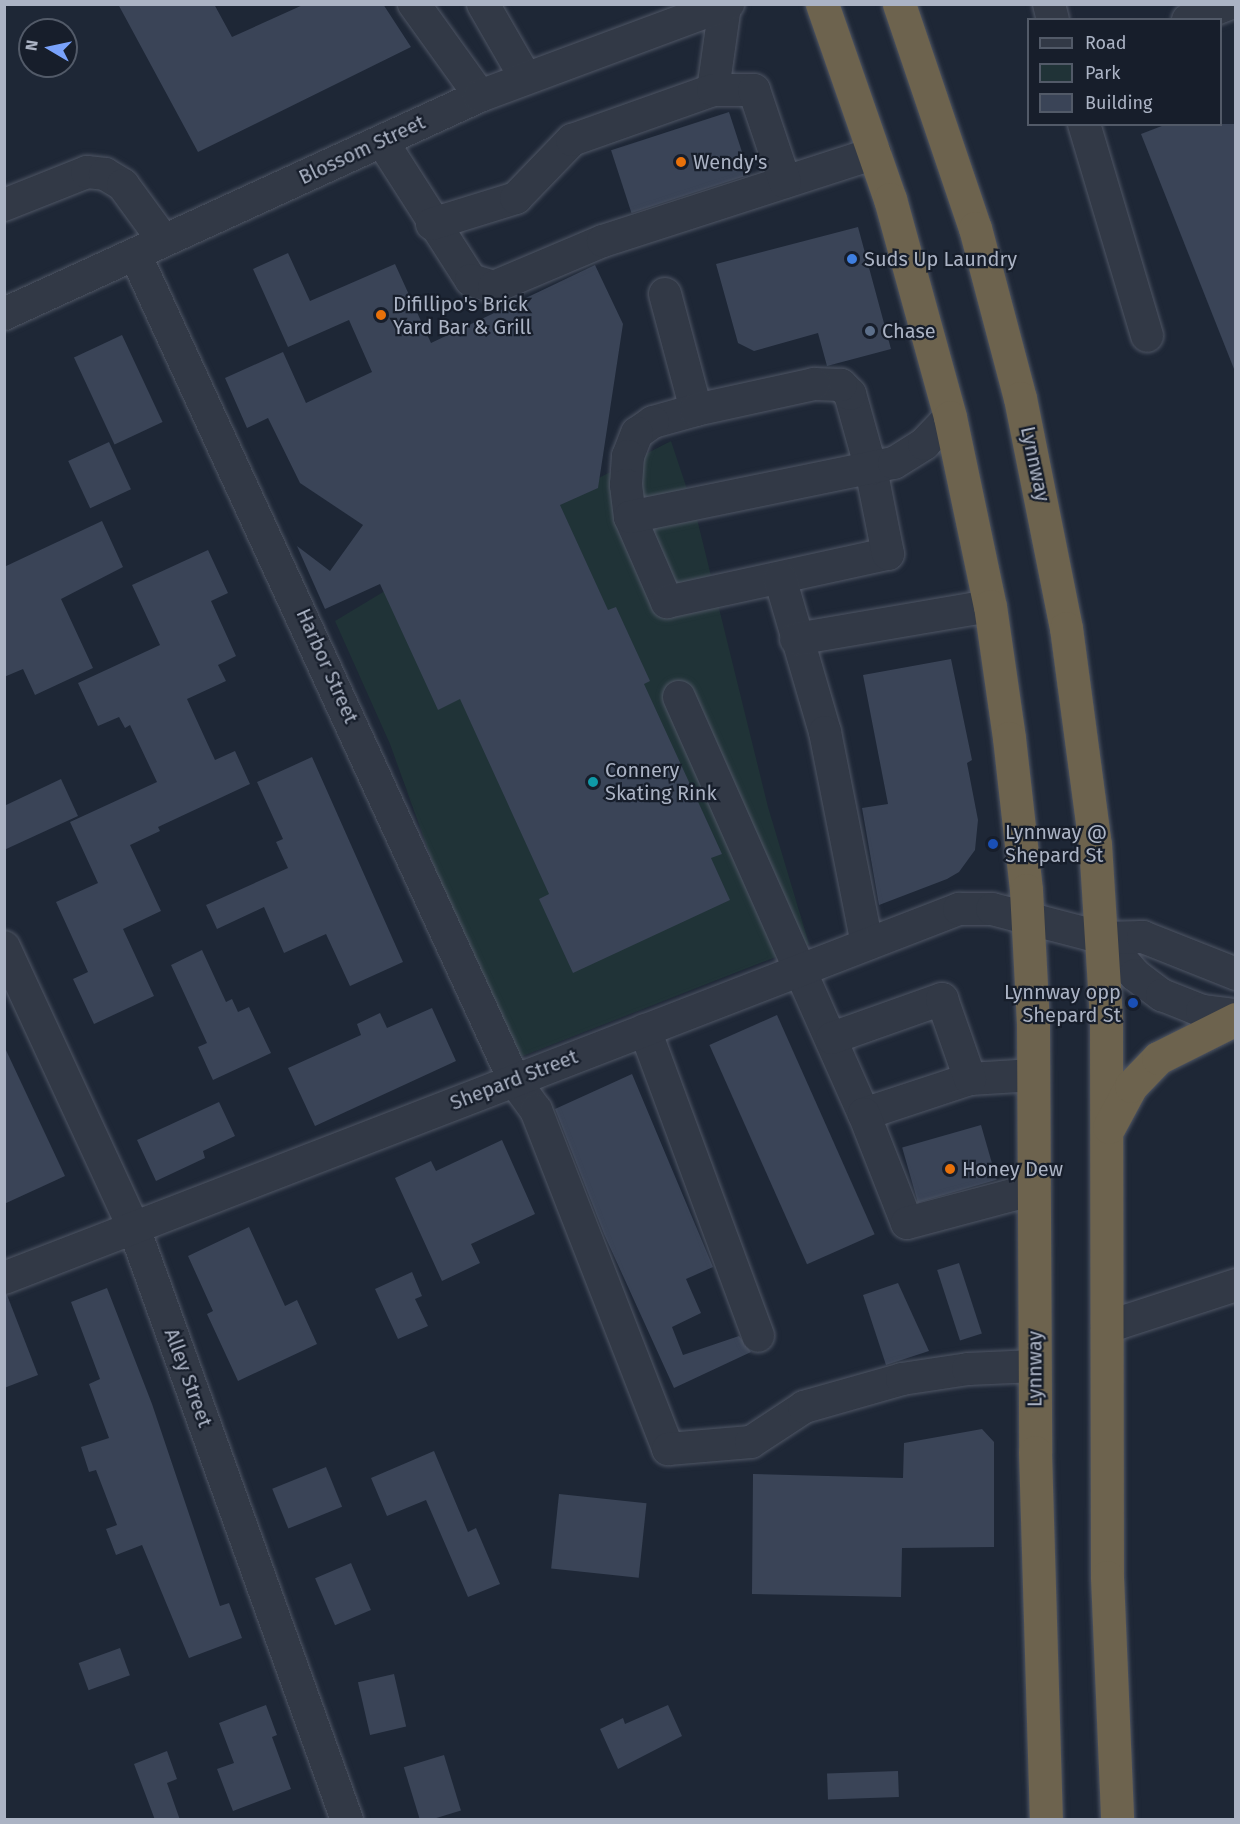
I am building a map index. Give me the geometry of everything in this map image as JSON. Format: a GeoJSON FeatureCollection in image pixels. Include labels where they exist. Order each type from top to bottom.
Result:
{"type":"FeatureCollection","features":[{"type":"Feature","properties":{"kind":"highway","name":"Lynnway"},"geometry":{"type":"LineString","coordinates":[[822,4],[874,153],[950,417],[990,606],[1028,918],[1035,1075],[1038,1627],[1046,1820]]}},
{"type":"Feature","properties":{"kind":"highway","name":"Lynnway"},"geometry":{"type":"LineString","coordinates":[[899,4],[975,228],[1033,455],[1074,685],[1102,938],[1106,1137],[1107,1577],[1117,1820]]}},
{"type":"Feature","properties":{"kind":"highway"},"geometry":{"type":"LineString","coordinates":[[1106,1137],[1122,1099],[1148,1067],[1169,1050],[1236,1019]]}},
{"type":"Feature","properties":{"kind":"street"},"geometry":{"type":"LineString","coordinates":[[414,4],[480,96]]}},
{"type":"Feature","properties":{"kind":"street"},"geometry":{"type":"LineString","coordinates":[[483,4],[525,77]]}},
{"type":"Feature","properties":{"kind":"street"},"geometry":{"type":"LineString","coordinates":[[1193,18],[1228,4]]}},
{"type":"Feature","properties":{"kind":"street"},"geometry":{"type":"LineString","coordinates":[[713,90],[726,5]]}},
{"type":"Feature","properties":{"kind":"street","name":"Blossom Street"},"geometry":{"type":"LineString","coordinates":[[4,314],[480,96],[525,77],[726,5]]}},
{"type":"Feature","properties":{"kind":"street"},"geometry":{"type":"LineString","coordinates":[[432,224],[516,198],[572,140],[713,90],[754,90],[785,182]]}},
{"type":"Feature","properties":{"kind":"street"},"geometry":{"type":"LineString","coordinates":[[1085,126],[1147,336]]}},
{"type":"Feature","properties":{"kind":"street"},"geometry":{"type":"LineString","coordinates":[[381,141],[432,224],[471,280],[494,287],[603,241],[874,153]]}},
{"type":"Feature","properties":{"kind":"street"},"geometry":{"type":"LineString","coordinates":[[4,205],[87,172],[105,174],[123,185],[164,241]]}},
{"type":"Feature","properties":{"kind":"street","name":"Harbor Street"},"geometry":{"type":"LineString","coordinates":[[135,254],[514,1080],[536,1110],[668,1449],[751,1442],[804,1407],[902,1379],[968,1369],[1035,1366]]}},
{"type":"Feature","properties":{"kind":"street"},"geometry":{"type":"LineString","coordinates":[[665,294],[696,410]]}},
{"type":"Feature","properties":{"kind":"street"},"geometry":{"type":"LineString","coordinates":[[814,384],[841,385],[850,394],[872,469],[888,554],[668,602],[630,517],[628,456],[638,433],[653,422],[696,410],[814,384]]}},
{"type":"Feature","properties":{"kind":"street"},"geometry":{"type":"LineString","coordinates":[[630,517],[872,469],[910,456],[950,417]]}},
{"type":"Feature","properties":{"kind":"street"},"geometry":{"type":"LineString","coordinates":[[780,578],[825,732],[867,944]]}},
{"type":"Feature","properties":{"kind":"street"},"geometry":{"type":"LineString","coordinates":[[796,639],[990,606]]}},
{"type":"Feature","properties":{"kind":"street"},"geometry":{"type":"LineString","coordinates":[[679,697],[832,1038],[907,1223],[1035,1189]]}},
{"type":"Feature","properties":{"kind":"street","name":"Shepard Street"},"geometry":{"type":"LineString","coordinates":[[4,1278],[867,944],[966,908],[1028,918]]}},
{"type":"Feature","properties":{"kind":"street"},"geometry":{"type":"LineString","coordinates":[[1028,918],[1102,938],[1143,937],[1236,974]]}},
{"type":"Feature","properties":{"kind":"street"},"geometry":{"type":"LineString","coordinates":[[1102,938],[1135,975],[1161,995],[1202,1011],[1236,1015]]}},
{"type":"Feature","properties":{"kind":"street","name":"Alley Street"},"geometry":{"type":"LineString","coordinates":[[4,946],[134,1228],[347,1820]]}},
{"type":"Feature","properties":{"kind":"street"},"geometry":{"type":"LineString","coordinates":[[832,1038],[942,999],[970,1079]]}},
{"type":"Feature","properties":{"kind":"street"},"geometry":{"type":"LineString","coordinates":[[645,1030],[758,1336]]}},
{"type":"Feature","properties":{"kind":"street"},"geometry":{"type":"LineString","coordinates":[[864,1114],[970,1079],[1035,1075]]}},
{"type":"Feature","properties":{"kind":"street"},"geometry":{"type":"LineString","coordinates":[[1107,1327],[1236,1286]]}},
{"type":"Feature","properties":{"kind":"green space"},"geometry":{"type":"Polygon","coordinates":[[[671,441],[697,519],[768,807],[809,944],[505,1063],[390,744],[335,621],[423,568],[671,441]]]}},
{"type":"Feature","properties":{"kind":"building"},"geometry":{"type":"Polygon","coordinates":[[[118,4],[214,4],[232,37],[305,4],[383,4],[411,47],[198,152],[118,4]]]}},
{"type":"Feature","properties":{"kind":"building"},"geometry":{"type":"Polygon","coordinates":[[[729,112],[749,175],[631,213],[611,150],[729,112]]]}},
{"type":"Feature","properties":{"kind":"building"},"geometry":{"type":"Polygon","coordinates":[[[1236,124],[1236,374],[1141,134],[1162,126],[1236,124]]]}},
{"type":"Feature","properties":{"kind":"building"},"geometry":{"type":"Polygon","coordinates":[[[858,227],[891,349],[827,366],[818,333],[754,351],[738,343],[716,264],[858,227]]]}},
{"type":"Feature","properties":{"kind":"building"},"geometry":{"type":"Polygon","coordinates":[[[288,253],[310,301],[395,264],[431,343],[595,265],[623,324],[598,488],[560,505],[608,610],[616,607],[650,681],[644,684],[722,854],[711,858],[730,900],[573,973],[539,899],[549,894],[460,699],[438,710],[380,584],[325,609],[297,546],[330,571],[363,525],[300,483],[268,418],[247,428],[225,378],[283,352],[306,403],[372,372],[349,320],[288,347],[253,269],[288,253]]]}},
{"type":"Feature","properties":{"kind":"building"},"geometry":{"type":"Polygon","coordinates":[[[122,335],[163,422],[115,444],[74,357],[122,335]]]}},
{"type":"Feature","properties":{"kind":"building"},"geometry":{"type":"Polygon","coordinates":[[[109,442],[131,489],[90,508],[68,461],[109,442]]]}},
{"type":"Feature","properties":{"kind":"building"},"geometry":{"type":"Polygon","coordinates":[[[102,521],[123,567],[61,599],[93,668],[35,695],[23,669],[4,677],[4,567],[102,521]]]}},
{"type":"Feature","properties":{"kind":"building"},"geometry":{"type":"Polygon","coordinates":[[[208,550],[228,593],[211,601],[236,656],[218,665],[226,681],[187,699],[215,760],[235,751],[250,784],[158,827],[160,831],[130,845],[161,911],[123,929],[154,996],[94,1024],[73,979],[88,972],[56,902],[98,883],[70,822],[157,782],[130,725],[125,728],[119,717],[98,726],[78,683],[160,645],[132,585],[208,550]]]}},
{"type":"Feature","properties":{"kind":"building"},"geometry":{"type":"Polygon","coordinates":[[[951,659],[972,760],[967,763],[978,820],[975,850],[959,872],[947,879],[879,905],[862,808],[888,804],[863,675],[951,659]]]}},
{"type":"Feature","properties":{"kind":"building"},"geometry":{"type":"Polygon","coordinates":[[[312,757],[403,962],[350,986],[326,934],[284,953],[264,907],[217,929],[206,905],[288,868],[276,842],[283,839],[257,782],[312,757]]]}},
{"type":"Feature","properties":{"kind":"building"},"geometry":{"type":"Polygon","coordinates":[[[61,779],[78,816],[4,850],[4,806],[61,779]]]}},
{"type":"Feature","properties":{"kind":"building"},"geometry":{"type":"Polygon","coordinates":[[[202,950],[226,1002],[232,999],[238,1012],[249,1007],[271,1053],[213,1080],[198,1047],[207,1043],[171,965],[202,950]]]}},
{"type":"Feature","properties":{"kind":"building"},"geometry":{"type":"Polygon","coordinates":[[[432,1008],[456,1061],[315,1126],[288,1068],[361,1035],[357,1024],[380,1013],[387,1028],[432,1008]]]}},
{"type":"Feature","properties":{"kind":"building"},"geometry":{"type":"Polygon","coordinates":[[[777,1015],[875,1234],[807,1264],[709,1045],[777,1015]]]}},
{"type":"Feature","properties":{"kind":"building"},"geometry":{"type":"Polygon","coordinates":[[[4,1046],[65,1176],[4,1204],[4,1046]]]}},
{"type":"Feature","properties":{"kind":"building"},"geometry":{"type":"Polygon","coordinates":[[[632,1074],[713,1267],[686,1279],[701,1313],[672,1327],[683,1355],[739,1336],[751,1352],[674,1388],[604,1234],[555,1109],[632,1074]]]}},
{"type":"Feature","properties":{"kind":"building"},"geometry":{"type":"Polygon","coordinates":[[[219,1102],[235,1136],[203,1151],[205,1158],[156,1181],[137,1140],[219,1102]]]}},
{"type":"Feature","properties":{"kind":"building"},"geometry":{"type":"Polygon","coordinates":[[[981,1125],[997,1180],[918,1202],[902,1148],[981,1125]]]}},
{"type":"Feature","properties":{"kind":"building"},"geometry":{"type":"Polygon","coordinates":[[[502,1140],[535,1214],[471,1244],[480,1263],[442,1281],[395,1178],[431,1161],[436,1171],[502,1140]]]}},
{"type":"Feature","properties":{"kind":"building"},"geometry":{"type":"Polygon","coordinates":[[[249,1227],[285,1306],[297,1300],[317,1344],[238,1381],[207,1314],[213,1311],[188,1256],[249,1227]]]}},
{"type":"Feature","properties":{"kind":"building"},"geometry":{"type":"Polygon","coordinates":[[[959,1263],[982,1333],[960,1340],[937,1270],[959,1263]]]}},
{"type":"Feature","properties":{"kind":"building"},"geometry":{"type":"Polygon","coordinates":[[[412,1272],[422,1296],[415,1299],[428,1326],[398,1339],[375,1289],[412,1272]]]}},
{"type":"Feature","properties":{"kind":"building"},"geometry":{"type":"Polygon","coordinates":[[[898,1283],[929,1351],[886,1365],[863,1295],[898,1283]]]}},
{"type":"Feature","properties":{"kind":"building"},"geometry":{"type":"Polygon","coordinates":[[[107,1288],[152,1404],[220,1606],[229,1603],[242,1638],[189,1658],[142,1545],[116,1555],[106,1529],[117,1525],[96,1470],[89,1472],[81,1447],[109,1438],[89,1384],[100,1379],[71,1302],[107,1288]]]}},
{"type":"Feature","properties":{"kind":"building"},"geometry":{"type":"Polygon","coordinates":[[[7,1295],[38,1375],[4,1388],[4,1296],[7,1295]]]}},
{"type":"Feature","properties":{"kind":"building"},"geometry":{"type":"Polygon","coordinates":[[[982,1429],[994,1442],[994,1547],[902,1548],[901,1597],[752,1594],[753,1474],[903,1478],[904,1443],[982,1429]]]}},
{"type":"Feature","properties":{"kind":"building"},"geometry":{"type":"Polygon","coordinates":[[[434,1451],[468,1532],[476,1528],[500,1584],[468,1597],[426,1500],[387,1516],[371,1478],[434,1451]]]}},
{"type":"Feature","properties":{"kind":"building"},"geometry":{"type":"Polygon","coordinates":[[[326,1467],[342,1507],[288,1529],[272,1489],[326,1467]]]}},
{"type":"Feature","properties":{"kind":"building"},"geometry":{"type":"Polygon","coordinates":[[[559,1494],[647,1503],[639,1578],[551,1569],[559,1494]]]}},
{"type":"Feature","properties":{"kind":"building"},"geometry":{"type":"Polygon","coordinates":[[[351,1563],[371,1610],[335,1625],[315,1578],[351,1563]]]}},
{"type":"Feature","properties":{"kind":"building"},"geometry":{"type":"Polygon","coordinates":[[[120,1648],[130,1675],[89,1690],[79,1663],[120,1648]]]}},
{"type":"Feature","properties":{"kind":"building"},"geometry":{"type":"Polygon","coordinates":[[[394,1674],[406,1727],[370,1735],[358,1682],[394,1674]]]}},
{"type":"Feature","properties":{"kind":"building"},"geometry":{"type":"Polygon","coordinates":[[[266,1705],[277,1735],[272,1737],[291,1789],[233,1811],[217,1769],[234,1763],[219,1723],[266,1705]]]}},
{"type":"Feature","properties":{"kind":"building"},"geometry":{"type":"Polygon","coordinates":[[[668,1705],[682,1736],[618,1769],[600,1729],[623,1718],[625,1724],[668,1705]]]}},
{"type":"Feature","properties":{"kind":"building"},"geometry":{"type":"Polygon","coordinates":[[[167,1751],[177,1779],[167,1783],[180,1820],[155,1820],[134,1764],[167,1751]]]}},
{"type":"Feature","properties":{"kind":"building"},"geometry":{"type":"Polygon","coordinates":[[[444,1755],[461,1810],[430,1820],[420,1820],[404,1767],[444,1755]]]}},
{"type":"Feature","properties":{"kind":"building"},"geometry":{"type":"Polygon","coordinates":[[[898,1771],[899,1797],[828,1799],[827,1773],[898,1771]]]}},
{"type":"Feature","properties":{"kind":"place","name":"Wendy's"},"geometry":{"type":"Point","coordinates":[681,162]}},
{"type":"Feature","properties":{"kind":"place","name":"Suds Up Laundry"},"geometry":{"type":"Point","coordinates":[852,259]}},
{"type":"Feature","properties":{"kind":"place","name":"Difillipo's Brick Yard Bar & Grill"},"geometry":{"type":"Point","coordinates":[381,315]}},
{"type":"Feature","properties":{"kind":"place","name":"Chase"},"geometry":{"type":"Point","coordinates":[870,331]}},
{"type":"Feature","properties":{"kind":"place","name":"Connery Skating Rink"},"geometry":{"type":"Point","coordinates":[593,782]}},
{"type":"Feature","properties":{"kind":"place","name":"Lynnway @ Shepard St"},"geometry":{"type":"Point","coordinates":[993,844]}},
{"type":"Feature","properties":{"kind":"place","name":"Lynnway opp Shepard St"},"geometry":{"type":"Point","coordinates":[1133,1003]}},
{"type":"Feature","properties":{"kind":"place","name":"Honey Dew"},"geometry":{"type":"Point","coordinates":[950,1169]}}]}
